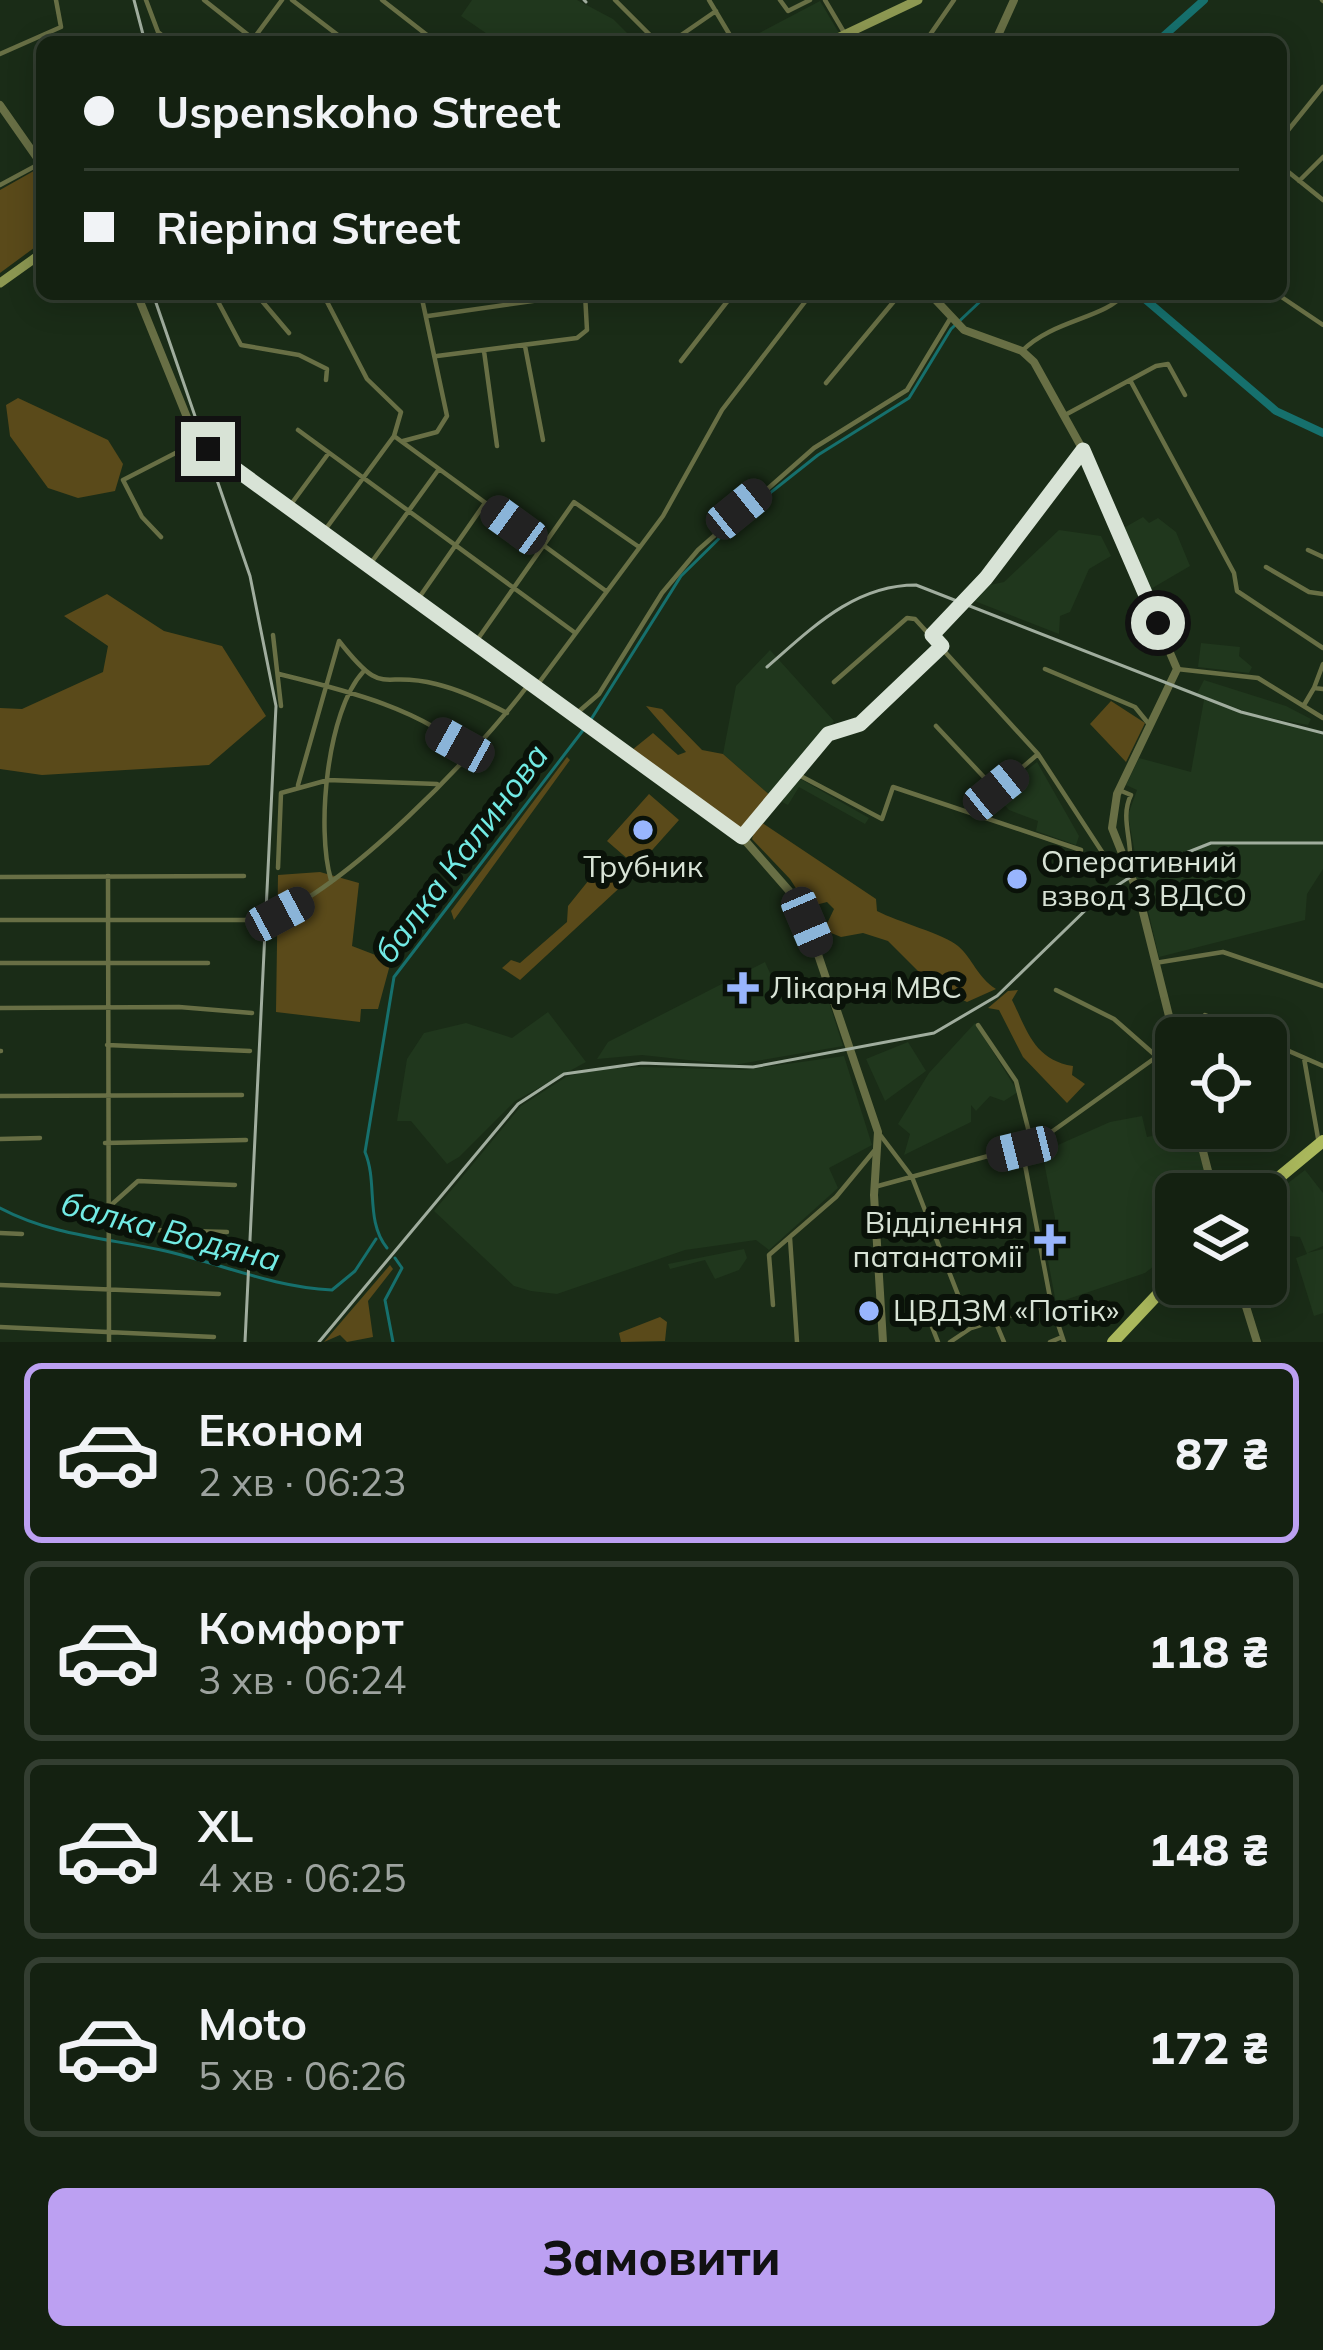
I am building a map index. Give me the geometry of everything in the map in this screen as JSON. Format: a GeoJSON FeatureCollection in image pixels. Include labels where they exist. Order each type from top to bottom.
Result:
{"type":"FeatureCollection","features":[{"type":"Feature","properties":{"kind":"main road"},"geometry":{"type":"LineString","coordinates":[[841,36],[918,0]]}},
{"type":"Feature","properties":{"kind":"main road"},"geometry":{"type":"LineString","coordinates":[[0,283],[36,258]]}},
{"type":"Feature","properties":{"kind":"main road"},"geometry":{"type":"LineString","coordinates":[[1283,1173],[1320,1141]]}},
{"type":"Feature","properties":{"kind":"main road"},"geometry":{"type":"LineString","coordinates":[[1113,1342],[1155,1297]]}},
{"type":"Feature","properties":{"kind":"street"},"geometry":{"type":"LineString","coordinates":[[41,36],[61,27],[56,0]]}},
{"type":"Feature","properties":{"kind":"street"},"geometry":{"type":"LineString","coordinates":[[146,0],[163,36]]}},
{"type":"Feature","properties":{"kind":"street"},"geometry":{"type":"LineString","coordinates":[[204,0],[248,36]]}},
{"type":"Feature","properties":{"kind":"street"},"geometry":{"type":"LineString","coordinates":[[257,36],[282,0]]}},
{"type":"Feature","properties":{"kind":"street"},"geometry":{"type":"LineString","coordinates":[[292,0],[339,36]]}},
{"type":"Feature","properties":{"kind":"street"},"geometry":{"type":"LineString","coordinates":[[382,0],[428,36]]}},
{"type":"Feature","properties":{"kind":"street"},"geometry":{"type":"LineString","coordinates":[[615,0],[651,36]]}},
{"type":"Feature","properties":{"kind":"street"},"geometry":{"type":"LineString","coordinates":[[709,0],[731,36]]}},
{"type":"Feature","properties":{"kind":"street"},"geometry":{"type":"LineString","coordinates":[[780,0],[788,11],[810,0]]}},
{"type":"Feature","properties":{"kind":"street"},"geometry":{"type":"LineString","coordinates":[[825,0],[845,34]]}},
{"type":"Feature","properties":{"kind":"street"},"geometry":{"type":"LineString","coordinates":[[929,36],[954,0]]}},
{"type":"Feature","properties":{"kind":"street"},"geometry":{"type":"LineString","coordinates":[[998,36],[1014,0]]}},
{"type":"Feature","properties":{"kind":"street"},"geometry":{"type":"LineString","coordinates":[[680,36],[716,11]]}},
{"type":"Feature","properties":{"kind":"street"},"geometry":{"type":"LineString","coordinates":[[0,54],[36,38]]}},
{"type":"Feature","properties":{"kind":"street"},"geometry":{"type":"LineString","coordinates":[[1287,132],[1323,87]]}},
{"type":"Feature","properties":{"kind":"street"},"geometry":{"type":"LineString","coordinates":[[0,105],[36,157]]}},
{"type":"Feature","properties":{"kind":"street"},"geometry":{"type":"LineString","coordinates":[[1299,181],[1323,157]]}},
{"type":"Feature","properties":{"kind":"street"},"geometry":{"type":"LineString","coordinates":[[0,185],[36,167]]}},
{"type":"Feature","properties":{"kind":"street"},"geometry":{"type":"LineString","coordinates":[[1287,171],[1322,198]]}},
{"type":"Feature","properties":{"kind":"street"},"geometry":{"type":"LineString","coordinates":[[138,300],[197,442],[742,837],[791,893],[807,922],[878,1132],[912,1177],[971,1328]]}},
{"type":"Feature","properties":{"kind":"street"},"geometry":{"type":"LineString","coordinates":[[217,300],[241,345],[316,362],[327,369],[326,380]]}},
{"type":"Feature","properties":{"kind":"street"},"geometry":{"type":"LineString","coordinates":[[261,300],[289,333]]}},
{"type":"Feature","properties":{"kind":"street"},"geometry":{"type":"LineString","coordinates":[[322,534],[394,436],[401,412],[367,379],[326,300]]}},
{"type":"Feature","properties":{"kind":"street"},"geometry":{"type":"LineString","coordinates":[[402,442],[437,432],[444,424],[423,300]]}},
{"type":"Feature","properties":{"kind":"street"},"geometry":{"type":"LineString","coordinates":[[428,316],[541,300]]}},
{"type":"Feature","properties":{"kind":"street"},"geometry":{"type":"LineString","coordinates":[[436,356],[577,338],[588,324],[585,300]]}},
{"type":"Feature","properties":{"kind":"street"},"geometry":{"type":"LineString","coordinates":[[682,361],[728,300]]}},
{"type":"Feature","properties":{"kind":"street"},"geometry":{"type":"LineString","coordinates":[[0,920],[252,919],[280,914],[331,881],[470,754],[532,686],[639,547],[722,410],[806,300]]}},
{"type":"Feature","properties":{"kind":"street"},"geometry":{"type":"LineString","coordinates":[[826,383],[895,300]]}},
{"type":"Feature","properties":{"kind":"street"},"geometry":{"type":"LineString","coordinates":[[935,300],[957,324],[1022,351],[1034,362],[1083,450],[1177,669]]}},
{"type":"Feature","properties":{"kind":"street"},"geometry":{"type":"LineString","coordinates":[[1022,351],[1040,334],[1118,300]]}},
{"type":"Feature","properties":{"kind":"street"},"geometry":{"type":"LineString","coordinates":[[1286,300],[1323,325]]}},
{"type":"Feature","properties":{"kind":"street"},"geometry":{"type":"LineString","coordinates":[[584,722],[662,593],[698,550],[814,448],[907,390],[957,324]]}},
{"type":"Feature","properties":{"kind":"street"},"geometry":{"type":"LineString","coordinates":[[525,345],[544,440]]}},
{"type":"Feature","properties":{"kind":"street"},"geometry":{"type":"LineString","coordinates":[[484,351],[497,446]]}},
{"type":"Feature","properties":{"kind":"street"},"geometry":{"type":"LineString","coordinates":[[1064,415],[1168,364],[1185,394]]}},
{"type":"Feature","properties":{"kind":"street"},"geometry":{"type":"LineString","coordinates":[[1130,380],[1234,573],[1238,591],[1323,648]]}},
{"type":"Feature","properties":{"kind":"street"},"geometry":{"type":"LineString","coordinates":[[298,430],[575,633]]}},
{"type":"Feature","properties":{"kind":"street"},"geometry":{"type":"LineString","coordinates":[[394,436],[606,591]]}},
{"type":"Feature","properties":{"kind":"street"},"geometry":{"type":"LineString","coordinates":[[161,536],[142,517],[123,480],[197,442]]}},
{"type":"Feature","properties":{"kind":"street"},"geometry":{"type":"LineString","coordinates":[[932,635],[986,578],[1083,450]]}},
{"type":"Feature","properties":{"kind":"street"},"geometry":{"type":"LineString","coordinates":[[287,509],[328,454]]}},
{"type":"Feature","properties":{"kind":"street"},"geometry":{"type":"LineString","coordinates":[[368,568],[439,469]]}},
{"type":"Feature","properties":{"kind":"street"},"geometry":{"type":"LineString","coordinates":[[473,645],[574,502],[639,547]]}},
{"type":"Feature","properties":{"kind":"street"},"geometry":{"type":"LineString","coordinates":[[416,603],[485,503]]}},
{"type":"Feature","properties":{"kind":"street"},"geometry":{"type":"LineString","coordinates":[[1308,550],[1323,556]]}},
{"type":"Feature","properties":{"kind":"street"},"geometry":{"type":"LineString","coordinates":[[1266,567],[1309,592],[1323,594]]}},
{"type":"Feature","properties":{"kind":"street"},"geometry":{"type":"LineString","coordinates":[[834,682],[907,618],[915,619],[1038,754],[1110,864],[1119,868],[1130,862],[1131,847],[1125,807],[1131,795],[1119,790]]}},
{"type":"Feature","properties":{"kind":"street"},"geometry":{"type":"LineString","coordinates":[[273,634],[281,706]]}},
{"type":"Feature","properties":{"kind":"street"},"geometry":{"type":"LineString","coordinates":[[298,785],[322,685],[339,641],[363,672],[394,684],[436,683],[507,712]]}},
{"type":"Feature","properties":{"kind":"street"},"geometry":{"type":"LineString","coordinates":[[742,837],[828,734],[860,724],[942,646]]}},
{"type":"Feature","properties":{"kind":"street"},"geometry":{"type":"LineString","coordinates":[[1304,705],[1323,664]]}},
{"type":"Feature","properties":{"kind":"street"},"geometry":{"type":"LineString","coordinates":[[1046,669],[1135,706],[1148,723]]}},
{"type":"Feature","properties":{"kind":"street"},"geometry":{"type":"LineString","coordinates":[[1177,669],[1258,678],[1323,718]]}},
{"type":"Feature","properties":{"kind":"street"},"geometry":{"type":"LineString","coordinates":[[1169,1017],[1139,896],[1112,828],[1119,790],[1177,669]]}},
{"type":"Feature","properties":{"kind":"street"},"geometry":{"type":"LineString","coordinates":[[331,881],[328,780],[347,693],[363,672]]}},
{"type":"Feature","properties":{"kind":"street"},"geometry":{"type":"LineString","coordinates":[[279,674],[347,693],[420,722],[470,754]]}},
{"type":"Feature","properties":{"kind":"street"},"geometry":{"type":"LineString","coordinates":[[1314,688],[1323,688]]}},
{"type":"Feature","properties":{"kind":"street"},"geometry":{"type":"LineString","coordinates":[[936,726],[996,790],[1038,754]]}},
{"type":"Feature","properties":{"kind":"street"},"geometry":{"type":"LineString","coordinates":[[795,773],[881,819],[893,787],[1081,850]]}},
{"type":"Feature","properties":{"kind":"street"},"geometry":{"type":"LineString","coordinates":[[278,868],[281,793],[328,780],[438,784]]}},
{"type":"Feature","properties":{"kind":"street"},"geometry":{"type":"LineString","coordinates":[[108,876],[109,1342]]}},
{"type":"Feature","properties":{"kind":"street"},"geometry":{"type":"LineString","coordinates":[[0,877],[244,876]]}},
{"type":"Feature","properties":{"kind":"street"},"geometry":{"type":"LineString","coordinates":[[1156,963],[1223,952],[1323,986]]}},
{"type":"Feature","properties":{"kind":"street"},"geometry":{"type":"LineString","coordinates":[[0,963],[208,964]]}},
{"type":"Feature","properties":{"kind":"street"},"geometry":{"type":"LineString","coordinates":[[874,1187],[1033,1144],[1155,1054],[1114,1018],[1056,991]]}},
{"type":"Feature","properties":{"kind":"street"},"geometry":{"type":"LineString","coordinates":[[0,1008],[252,1013]]}},
{"type":"Feature","properties":{"kind":"street"},"geometry":{"type":"LineString","coordinates":[[1205,1015],[1210,1017]]}},
{"type":"Feature","properties":{"kind":"street"},"geometry":{"type":"LineString","coordinates":[[978,1025],[1016,1082],[1033,1144]]}},
{"type":"Feature","properties":{"kind":"street"},"geometry":{"type":"LineString","coordinates":[[107,1046],[250,1051]]}},
{"type":"Feature","properties":{"kind":"street"},"geometry":{"type":"LineString","coordinates":[[1287,1051],[1323,1066]]}},
{"type":"Feature","properties":{"kind":"street"},"geometry":{"type":"LineString","coordinates":[[1304,1058],[1323,1161]]}},
{"type":"Feature","properties":{"kind":"street"},"geometry":{"type":"LineString","coordinates":[[0,1096],[242,1095]]}},
{"type":"Feature","properties":{"kind":"street"},"geometry":{"type":"LineString","coordinates":[[878,1132],[874,1187],[883,1342]]}},
{"type":"Feature","properties":{"kind":"street"},"geometry":{"type":"LineString","coordinates":[[0,1138],[40,1138]]}},
{"type":"Feature","properties":{"kind":"street"},"geometry":{"type":"LineString","coordinates":[[105,1143],[246,1140]]}},
{"type":"Feature","properties":{"kind":"street"},"geometry":{"type":"LineString","coordinates":[[773,1305],[767,1260],[836,1197],[877,1146]]}},
{"type":"Feature","properties":{"kind":"street"},"geometry":{"type":"LineString","coordinates":[[1022,1149],[1051,1303],[1063,1340],[1050,1342]]}},
{"type":"Feature","properties":{"kind":"street"},"geometry":{"type":"LineString","coordinates":[[110,1206],[138,1181],[235,1185]]}},
{"type":"Feature","properties":{"kind":"street"},"geometry":{"type":"LineString","coordinates":[[111,1229],[227,1232]]}},
{"type":"Feature","properties":{"kind":"street"},"geometry":{"type":"LineString","coordinates":[[0,1233],[22,1234]]}},
{"type":"Feature","properties":{"kind":"street"},"geometry":{"type":"LineString","coordinates":[[790,1238],[797,1342]]}},
{"type":"Feature","properties":{"kind":"street"},"geometry":{"type":"LineString","coordinates":[[0,1285],[219,1294]]}},
{"type":"Feature","properties":{"kind":"street"},"geometry":{"type":"LineString","coordinates":[[920,1296],[938,1342]]}},
{"type":"Feature","properties":{"kind":"street"},"geometry":{"type":"LineString","coordinates":[[950,1342],[971,1328],[1051,1303]]}},
{"type":"Feature","properties":{"kind":"street"},"geometry":{"type":"LineString","coordinates":[[1246,1305],[1257,1342]]}},
{"type":"Feature","properties":{"kind":"street"},"geometry":{"type":"LineString","coordinates":[[996,1323],[1004,1342]]}},
{"type":"Feature","properties":{"kind":"street"},"geometry":{"type":"LineString","coordinates":[[0,1327],[214,1337]]}},
{"type":"Feature","properties":{"kind":"street"},"geometry":{"type":"LineString","coordinates":[[20,1342],[21,1328]]}},
{"type":"Feature","properties":{"kind":"street"},"geometry":{"type":"LineString","coordinates":[[64,1342],[65,1330]]}},
{"type":"Feature","properties":{"kind":"shaded area"},"geometry":{"type":"Polygon","coordinates":[[[472,0],[577,0],[613,19],[630,36],[490,36],[461,16],[472,0]]]}},
{"type":"Feature","properties":{"kind":"shaded area"},"geometry":{"type":"Polygon","coordinates":[[[820,1],[839,33],[833,36],[753,36],[820,1]]]}},
{"type":"Feature","properties":{"kind":"shaded area"},"geometry":{"type":"Polygon","coordinates":[[[36,170],[36,246],[0,273],[0,190],[36,170]]]}},
{"type":"Feature","properties":{"kind":"shaded area"},"geometry":{"type":"Polygon","coordinates":[[[18,398],[108,440],[123,464],[115,491],[78,498],[48,488],[10,436],[6,405],[18,398]]]}},
{"type":"Feature","properties":{"kind":"shaded area"},"geometry":{"type":"Polygon","coordinates":[[[1143,517],[1149,523],[1158,518],[1176,532],[1190,566],[1149,590],[1122,529],[1143,517]]]}},
{"type":"Feature","properties":{"kind":"shaded area"},"geometry":{"type":"Polygon","coordinates":[[[1059,530],[1101,536],[1111,556],[1089,569],[1070,612],[1060,616],[1059,634],[972,600],[985,586],[1004,582],[1059,530]]]}},
{"type":"Feature","properties":{"kind":"shaded area"},"geometry":{"type":"Polygon","coordinates":[[[107,594],[164,631],[222,646],[266,716],[209,765],[42,775],[0,769],[0,708],[22,709],[103,672],[108,646],[64,616],[107,594]]]}},
{"type":"Feature","properties":{"kind":"shaded area"},"geometry":{"type":"Polygon","coordinates":[[[1201,643],[1240,647],[1239,656],[1252,667],[1249,673],[1198,667],[1201,643]]]}},
{"type":"Feature","properties":{"kind":"shaded area"},"geometry":{"type":"Polygon","coordinates":[[[770,650],[834,721],[772,797],[723,754],[736,686],[770,650]]]}},
{"type":"Feature","properties":{"kind":"shaded area"},"geometry":{"type":"Polygon","coordinates":[[[1204,680],[1286,706],[1311,719],[1308,725],[1256,715],[1323,735],[1323,869],[1307,894],[1305,920],[1159,957],[1148,910],[1129,867],[1136,859],[1128,815],[1137,790],[1126,785],[1139,758],[1191,772],[1204,700],[1250,713],[1197,694],[1204,680]]]}},
{"type":"Feature","properties":{"kind":"shaded area"},"geometry":{"type":"Polygon","coordinates":[[[1111,701],[1145,723],[1126,762],[1090,724],[1111,701]]]}},
{"type":"Feature","properties":{"kind":"shaded area"},"geometry":{"type":"Polygon","coordinates":[[[646,706],[662,709],[702,750],[723,754],[772,797],[742,832],[632,750],[653,733],[678,755],[686,752],[646,706]]]}},
{"type":"Feature","properties":{"kind":"shaded area"},"geometry":{"type":"Polygon","coordinates":[[[567,757],[570,760],[454,920],[451,911],[567,757]]]}},
{"type":"Feature","properties":{"kind":"shaded area"},"geometry":{"type":"Polygon","coordinates":[[[1037,762],[1079,836],[1076,845],[1036,831],[1038,821],[1009,810],[995,795],[1037,762]]]}},
{"type":"Feature","properties":{"kind":"shaded area"},"geometry":{"type":"Polygon","coordinates":[[[797,777],[869,818],[865,824],[799,787],[788,805],[782,802],[797,777]]]}},
{"type":"Feature","properties":{"kind":"shaded area","name":"Трубник"},"geometry":{"type":"Polygon","coordinates":[[[649,794],[679,820],[637,867],[607,841],[649,794]]]}},
{"type":"Feature","properties":{"kind":"shaded area"},"geometry":{"type":"Polygon","coordinates":[[[758,820],[876,899],[877,911],[958,946],[996,989],[967,1002],[932,985],[888,941],[863,933],[841,937],[824,930],[834,909],[827,902],[808,907],[790,879],[752,839],[758,820]]]}},
{"type":"Feature","properties":{"kind":"shaded area"},"geometry":{"type":"Polygon","coordinates":[[[605,860],[628,880],[520,980],[502,968],[511,960],[520,963],[567,922],[568,906],[605,860]]]}},
{"type":"Feature","properties":{"kind":"shaded area"},"geometry":{"type":"Polygon","coordinates":[[[320,872],[359,883],[352,946],[391,961],[378,1009],[361,1009],[360,1022],[276,1012],[278,875],[320,872]]]}},
{"type":"Feature","properties":{"kind":"shaded area"},"geometry":{"type":"Polygon","coordinates":[[[765,962],[779,993],[775,997],[823,983],[843,1046],[734,1065],[642,1055],[597,1059],[608,1042],[765,962]]]}},
{"type":"Feature","properties":{"kind":"shaded area"},"geometry":{"type":"Polygon","coordinates":[[[1018,990],[1012,1000],[1033,1042],[1049,1057],[1073,1066],[1072,1075],[1085,1084],[1067,1103],[1023,1057],[999,1010],[988,1008],[1008,991],[1018,990]]]}},
{"type":"Feature","properties":{"kind":"shaded area"},"geometry":{"type":"Polygon","coordinates":[[[548,1012],[586,1062],[515,1101],[459,1157],[447,1164],[411,1121],[397,1121],[407,1059],[424,1033],[466,1023],[512,1038],[548,1012]]]}},
{"type":"Feature","properties":{"kind":"shaded area"},"geometry":{"type":"Polygon","coordinates":[[[975,1023],[1018,1092],[1004,1101],[990,1096],[976,1111],[971,1105],[971,1122],[904,1155],[910,1134],[898,1124],[929,1073],[975,1023]]]}},
{"type":"Feature","properties":{"kind":"shaded area"},"geometry":{"type":"Polygon","coordinates":[[[908,1042],[926,1071],[885,1101],[866,1059],[908,1042]]]}},
{"type":"Feature","properties":{"kind":"shaded area"},"geometry":{"type":"Polygon","coordinates":[[[844,1056],[872,1145],[829,1168],[838,1188],[769,1250],[756,1240],[685,1250],[557,1294],[531,1291],[514,1286],[434,1211],[521,1106],[566,1077],[595,1069],[642,1067],[745,1070],[844,1056]]]}},
{"type":"Feature","properties":{"kind":"shaded area"},"geometry":{"type":"Polygon","coordinates":[[[1142,1116],[1147,1137],[1155,1135],[1155,1149],[1198,1149],[1205,1173],[1155,1173],[1155,1265],[1145,1273],[1056,1303],[1042,1229],[1054,1226],[1055,1218],[1042,1152],[1110,1122],[1142,1116]]]}},
{"type":"Feature","properties":{"kind":"shaded area"},"geometry":{"type":"Polygon","coordinates":[[[1305,1170],[1323,1193],[1323,1246],[1307,1253],[1323,1249],[1323,1313],[1314,1316],[1296,1258],[1307,1254],[1300,1237],[1287,1233],[1287,1184],[1305,1170]]]}},
{"type":"Feature","properties":{"kind":"shaded area"},"geometry":{"type":"Polygon","coordinates":[[[744,1249],[747,1258],[739,1270],[715,1279],[705,1260],[670,1269],[668,1264],[744,1249]]]}},
{"type":"Feature","properties":{"kind":"shaded area"},"geometry":{"type":"Polygon","coordinates":[[[390,1265],[393,1269],[368,1301],[373,1337],[347,1342],[340,1335],[324,1342],[390,1265]]]}},
{"type":"Feature","properties":{"kind":"shaded area"},"geometry":{"type":"Polygon","coordinates":[[[660,1317],[667,1322],[665,1341],[621,1342],[619,1333],[660,1317]]]}},
{"type":"Feature","properties":{"kind":"waterway"},"geometry":{"type":"LineString","coordinates":[[1164,36],[1204,0]]}},
{"type":"Feature","properties":{"kind":"waterway","name":"балка Калинова"},"geometry":{"type":"LineString","coordinates":[[590,721],[681,576],[746,512],[818,455],[909,398],[951,329],[982,300]]}},
{"type":"Feature","properties":{"kind":"waterway"},"geometry":{"type":"LineString","coordinates":[[1146,300],[1276,411],[1323,433]]}},
{"type":"Feature","properties":{"kind":"waterway","name":"балка Калинова"},"geometry":{"type":"LineString","coordinates":[[387,1248],[376,1226],[365,1152],[394,977],[584,729]]}},
{"type":"Feature","properties":{"kind":"waterway","name":"балка Водяна"},"geometry":{"type":"LineString","coordinates":[[0,1208],[59,1230],[332,1290],[355,1271],[376,1239]]}},
{"type":"Feature","properties":{"kind":"waterway","name":"балка Калинова"},"geometry":{"type":"LineString","coordinates":[[393,1342],[385,1300],[402,1268],[395,1258]]}},
{"type":"Feature","properties":{"kind":"railway"},"geometry":{"type":"LineString","coordinates":[[134,0],[143,36]]}},
{"type":"Feature","properties":{"kind":"railway"},"geometry":{"type":"LineString","coordinates":[[155,300],[250,576],[276,706],[245,1342]]}},
{"type":"Feature","properties":{"kind":"railway"},"geometry":{"type":"LineString","coordinates":[[767,667],[853,601],[873,592],[916,585],[1241,712],[1323,733]]}},
{"type":"Feature","properties":{"kind":"railway"},"geometry":{"type":"LineString","coordinates":[[319,1342],[518,1104],[564,1074],[642,1063],[753,1067],[934,1033],[997,996],[1098,898],[1138,872],[1211,843],[1323,843]]}},
{"type":"Feature","properties":{"kind":"place","name":"Трубник"},"geometry":{"type":"Point","coordinates":[643,830]}},
{"type":"Feature","properties":{"kind":"place","name":"Оперативний взвод 3 ВДСО"},"geometry":{"type":"Point","coordinates":[1017,879]}},
{"type":"Feature","properties":{"kind":"place","name":"Лікарня МВС"},"geometry":{"type":"Point","coordinates":[743,988]}},
{"type":"Feature","properties":{"kind":"place","name":"Відділення патанатомії"},"geometry":{"type":"Point","coordinates":[1050,1240]}},
{"type":"Feature","properties":{"kind":"place","name":"ЦВДЗМ «Потік»"},"geometry":{"type":"Point","coordinates":[869,1311]}},
{"type":"Feature","properties":{"kind":"route"},"geometry":{"type":"LineString","coordinates":[[208,449],[742,837],[828,734],[860,724],[942,646],[932,635],[986,578],[1083,450],[1158,623]]}}]}
